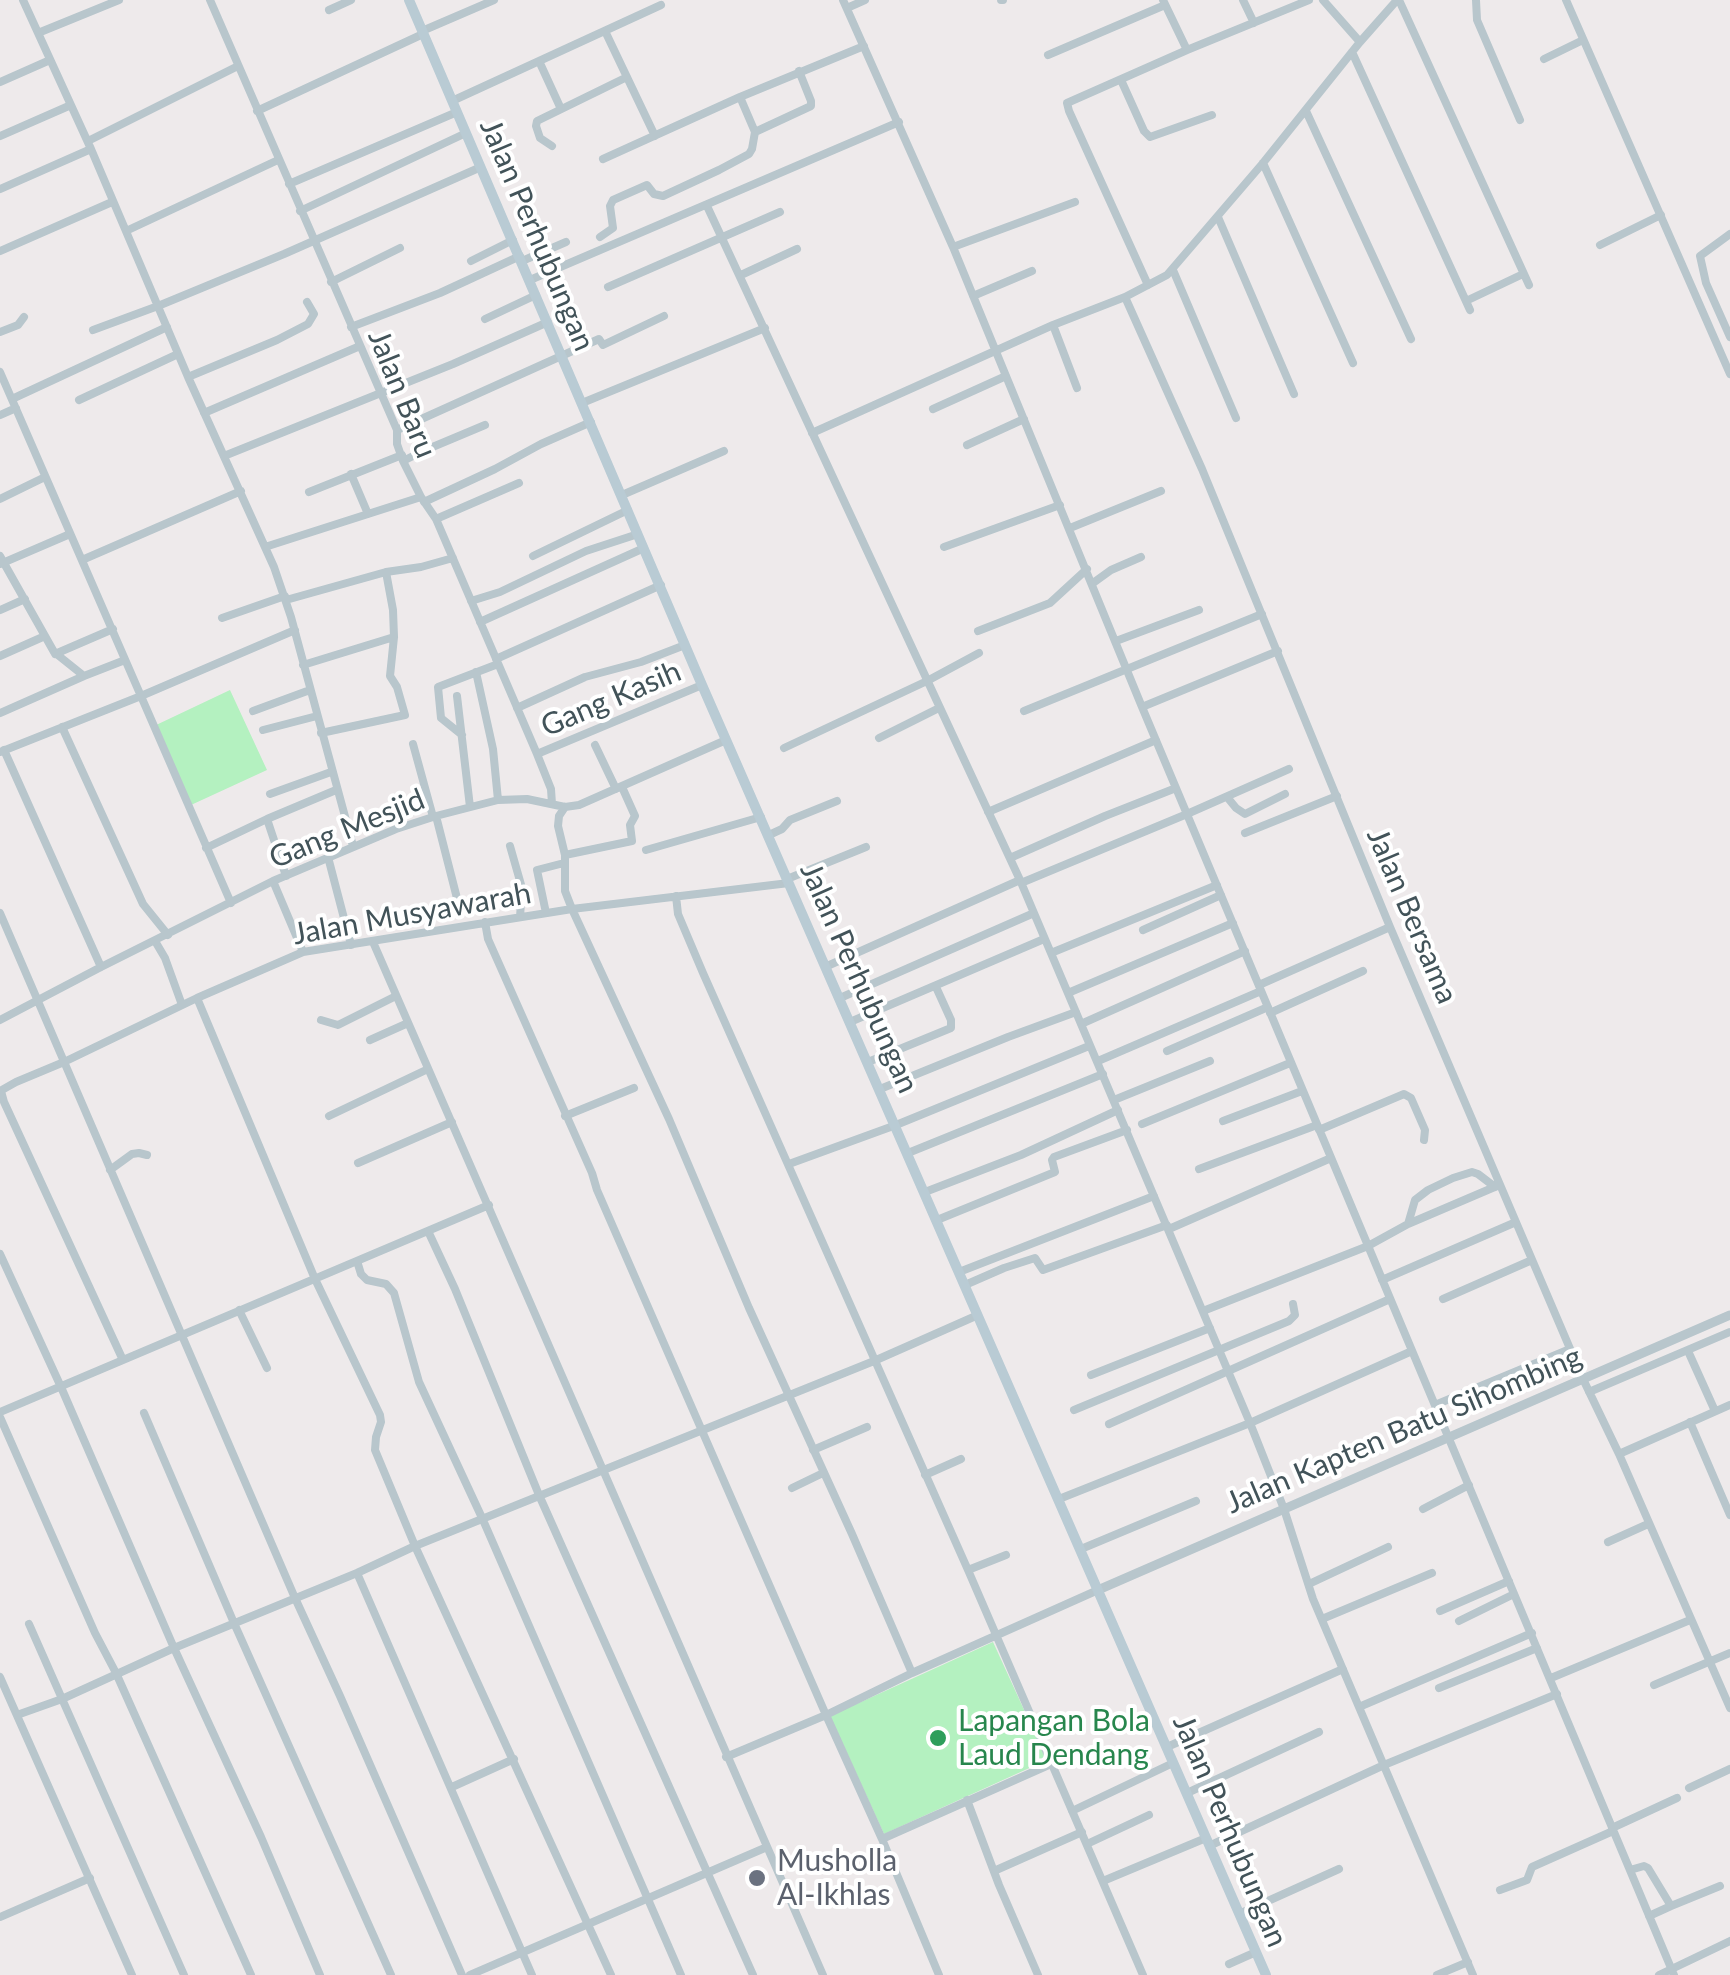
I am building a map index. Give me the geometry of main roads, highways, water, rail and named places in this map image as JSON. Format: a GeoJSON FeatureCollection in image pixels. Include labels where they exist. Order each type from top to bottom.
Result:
{"type":"FeatureCollection","features":[{"type":"Feature","properties":{"kind":"main road","name":"Jalan Perhubungan"},"geometry":{"type":"LineString","coordinates":[[409,0],[702,685],[1266,1975]]}},
{"type":"Feature","properties":{"kind":"place","name":"Lapangan Bola Laud Dendang"},"geometry":{"type":"Point","coordinates":[938,1738]}},
{"type":"Feature","properties":{"kind":"place","name":"Musholla Al-Ikhlas"},"geometry":{"type":"Point","coordinates":[757,1878]}}]}
